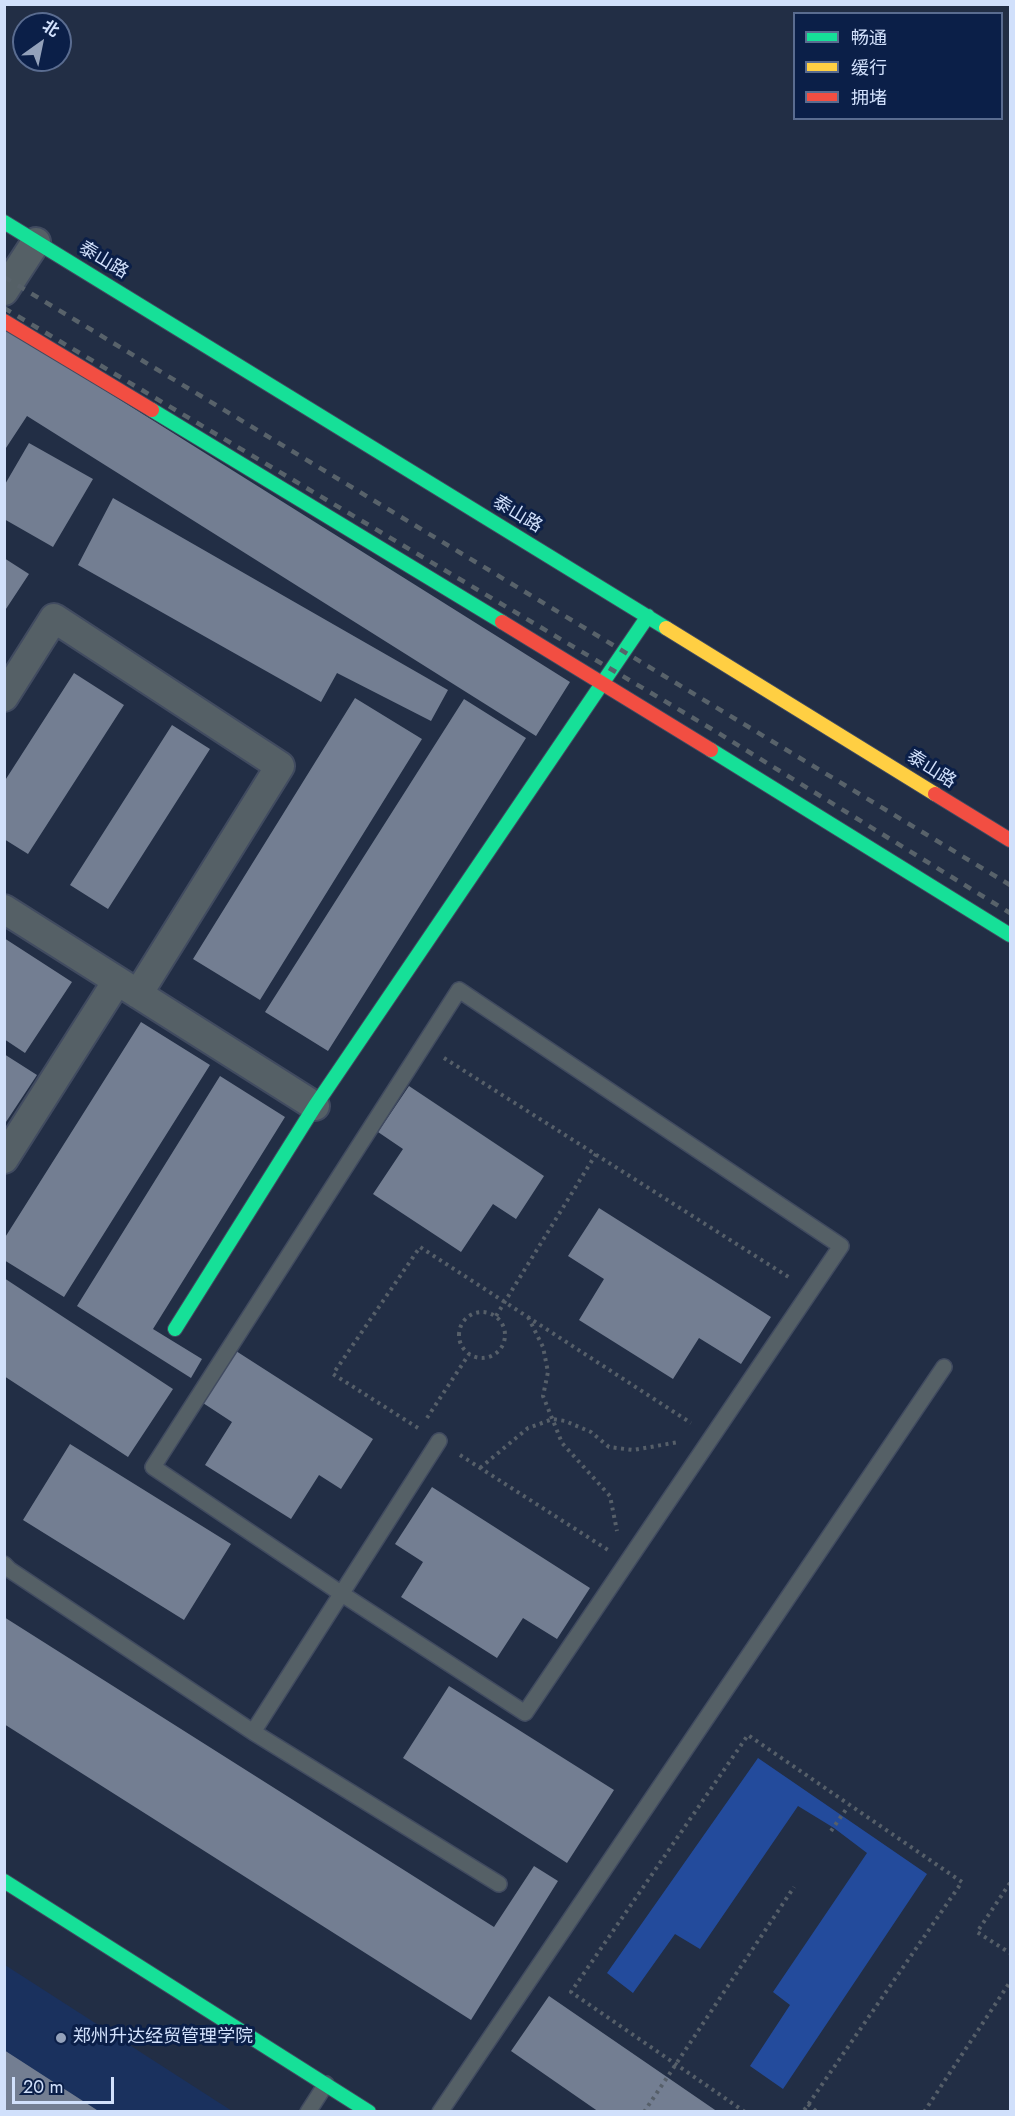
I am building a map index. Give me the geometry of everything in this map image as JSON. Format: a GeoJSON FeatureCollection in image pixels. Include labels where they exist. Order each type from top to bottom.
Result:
{"type":"FeatureCollection","features":[{"type":"Feature","properties":{"kind":"street","name":"泰山路"},"geometry":{"type":"LineString","coordinates":[[4,222],[1011,840]]}},
{"type":"Feature","properties":{"kind":"street"},"geometry":{"type":"LineString","coordinates":[[4,291],[36,242]]}},
{"type":"Feature","properties":{"kind":"street"},"geometry":{"type":"LineString","coordinates":[[4,321],[602,683],[1011,935]]}},
{"type":"Feature","properties":{"kind":"street"},"geometry":{"type":"LineString","coordinates":[[174,1329],[315,1107],[648,616]]}},
{"type":"Feature","properties":{"kind":"street"},"geometry":{"type":"LineString","coordinates":[[4,697],[54,618],[279,766],[127,987],[4,1159]]}},
{"type":"Feature","properties":{"kind":"street"},"geometry":{"type":"LineString","coordinates":[[4,909],[315,1107]]}},
{"type":"Feature","properties":{"kind":"street"},"geometry":{"type":"LineString","coordinates":[[4,1881],[369,2112]]}},
{"type":"Feature","properties":{"kind":"lane"},"geometry":{"type":"LineString","coordinates":[[459,990],[841,1246],[810,1291],[525,1713],[153,1467],[459,990]]}},
{"type":"Feature","properties":{"kind":"lane"},"geometry":{"type":"LineString","coordinates":[[440,2112],[944,1367]]}},
{"type":"Feature","properties":{"kind":"lane"},"geometry":{"type":"LineString","coordinates":[[253,1732],[439,1441]]}},
{"type":"Feature","properties":{"kind":"lane"},"geometry":{"type":"LineString","coordinates":[[4,1564],[253,1732],[498,1884]]}},
{"type":"Feature","properties":{"kind":"lane"},"geometry":{"type":"LineString","coordinates":[[308,2112],[326,2084]]}},
{"type":"Feature","properties":{"kind":"path"},"geometry":{"type":"LineString","coordinates":[[423,1045],[810,1291]]}},
{"type":"Feature","properties":{"kind":"path"},"geometry":{"type":"LineString","coordinates":[[496,1316],[503,1301],[596,1154]]}},
{"type":"Feature","properties":{"kind":"path"},"geometry":{"type":"LineString","coordinates":[[469,1354],[420,1430],[333,1374],[420,1247],[712,1436]]}},
{"type":"Feature","properties":{"kind":"path"},"geometry":{"type":"LineString","coordinates":[[481,1311],[496,1316],[501,1321],[505,1337],[499,1350],[486,1357],[469,1354],[461,1345],[459,1338],[462,1323],[473,1313],[481,1311]]}},
{"type":"Feature","properties":{"kind":"path"},"geometry":{"type":"LineString","coordinates":[[527,1317],[543,1347],[548,1372],[543,1396],[562,1443],[610,1496],[617,1532],[613,1553]]}},
{"type":"Feature","properties":{"kind":"path"},"geometry":{"type":"LineString","coordinates":[[480,1468],[528,1428],[553,1419],[565,1421],[591,1432],[609,1447],[633,1450],[712,1436]]}},
{"type":"Feature","properties":{"kind":"path"},"geometry":{"type":"LineString","coordinates":[[439,1441],[627,1562]]}},
{"type":"Feature","properties":{"kind":"path"},"geometry":{"type":"LineString","coordinates":[[745,2112],[571,1992],[748,1735],[962,1882],[803,2112]]}},
{"type":"Feature","properties":{"kind":"path"},"geometry":{"type":"LineString","coordinates":[[831,1830],[846,1808]]}},
{"type":"Feature","properties":{"kind":"path"},"geometry":{"type":"LineString","coordinates":[[1011,1883],[977,1932],[1011,1953]]}},
{"type":"Feature","properties":{"kind":"path"},"geometry":{"type":"LineString","coordinates":[[644,2112],[794,1887]]}},
{"type":"Feature","properties":{"kind":"path"},"geometry":{"type":"LineString","coordinates":[[924,2112],[1011,1982]]}},
{"type":"Feature","properties":{"kind":"path"},"geometry":{"type":"LineString","coordinates":[[808,2104],[817,2112]]}},
{"type":"Feature","properties":{"kind":"shaded area"},"geometry":{"type":"Polygon","coordinates":[[[758,1758],[927,1874],[783,2089],[750,2066],[790,2005],[773,1992],[867,1853],[834,1828],[798,1806],[700,1949],[675,1934],[633,1993],[607,1973],[758,1758]]]}},
{"type":"Feature","properties":{"kind":"shaded area","name":"郑州升达经贸管理学院"},"geometry":{"type":"Polygon","coordinates":[[[5,1965],[232,2111],[5,2111],[5,1965]]]}},
{"type":"Feature","properties":{"kind":"building"},"geometry":{"type":"Polygon","coordinates":[[[4,327],[570,682],[536,736],[27,416],[4,451],[4,327]]]}},
{"type":"Feature","properties":{"kind":"building"},"geometry":{"type":"Polygon","coordinates":[[[29,443],[93,479],[53,547],[4,519],[4,486],[29,443]]]}},
{"type":"Feature","properties":{"kind":"building"},"geometry":{"type":"Polygon","coordinates":[[[113,498],[448,690],[431,721],[337,673],[321,702],[78,565],[113,498]]]}},
{"type":"Feature","properties":{"kind":"building"},"geometry":{"type":"Polygon","coordinates":[[[4,558],[29,574],[4,612],[4,558]]]}},
{"type":"Feature","properties":{"kind":"building"},"geometry":{"type":"Polygon","coordinates":[[[74,673],[124,705],[28,854],[4,839],[4,782],[74,673]]]}},
{"type":"Feature","properties":{"kind":"building"},"geometry":{"type":"Polygon","coordinates":[[[355,698],[422,739],[260,1000],[193,959],[355,698]]]}},
{"type":"Feature","properties":{"kind":"building"},"geometry":{"type":"Polygon","coordinates":[[[464,699],[526,738],[328,1051],[265,1012],[464,699]]]}},
{"type":"Feature","properties":{"kind":"building"},"geometry":{"type":"Polygon","coordinates":[[[172,725],[210,749],[108,909],[70,885],[172,725]]]}},
{"type":"Feature","properties":{"kind":"building"},"geometry":{"type":"Polygon","coordinates":[[[4,938],[72,982],[25,1053],[4,1039],[4,938]]]}},
{"type":"Feature","properties":{"kind":"building"},"geometry":{"type":"Polygon","coordinates":[[[141,1022],[210,1065],[64,1297],[4,1260],[4,1239],[141,1022]]]}},
{"type":"Feature","properties":{"kind":"building"},"geometry":{"type":"Polygon","coordinates":[[[4,1054],[37,1075],[4,1125],[4,1054]]]}},
{"type":"Feature","properties":{"kind":"building"},"geometry":{"type":"Polygon","coordinates":[[[220,1076],[285,1117],[153,1329],[202,1359],[191,1378],[77,1306],[220,1076]]]}},
{"type":"Feature","properties":{"kind":"building"},"geometry":{"type":"Polygon","coordinates":[[[409,1086],[544,1176],[516,1219],[493,1204],[461,1252],[373,1194],[403,1149],[378,1132],[409,1086]]]}},
{"type":"Feature","properties":{"kind":"building"},"geometry":{"type":"Polygon","coordinates":[[[599,1208],[771,1317],[741,1364],[699,1338],[673,1379],[579,1320],[604,1279],[568,1256],[599,1208]]]}},
{"type":"Feature","properties":{"kind":"building"},"geometry":{"type":"Polygon","coordinates":[[[4,1278],[173,1389],[128,1457],[4,1376],[4,1278]]]}},
{"type":"Feature","properties":{"kind":"building"},"geometry":{"type":"Polygon","coordinates":[[[236,1351],[373,1439],[341,1489],[319,1475],[291,1519],[205,1465],[232,1422],[203,1403],[236,1351]]]}},
{"type":"Feature","properties":{"kind":"building"},"geometry":{"type":"Polygon","coordinates":[[[70,1444],[231,1544],[184,1620],[23,1520],[70,1444]]]}},
{"type":"Feature","properties":{"kind":"building"},"geometry":{"type":"Polygon","coordinates":[[[432,1487],[590,1588],[557,1639],[523,1618],[497,1658],[401,1597],[423,1562],[395,1544],[432,1487]]]}},
{"type":"Feature","properties":{"kind":"building"},"geometry":{"type":"Polygon","coordinates":[[[4,1617],[494,1927],[534,1866],[558,1881],[471,2020],[4,1724],[4,1617]]]}},
{"type":"Feature","properties":{"kind":"building"},"geometry":{"type":"Polygon","coordinates":[[[449,1686],[614,1790],[567,1863],[403,1758],[449,1686]]]}},
{"type":"Feature","properties":{"kind":"building"},"geometry":{"type":"Polygon","coordinates":[[[549,1996],[718,2112],[599,2112],[511,2051],[549,1996]]]}},
{"type":"Feature","properties":{"kind":"building"},"geometry":{"type":"Polygon","coordinates":[[[4,2050],[100,2112],[4,2112],[4,2050]]]}},
{"type":"Feature","properties":{"kind":"railway"},"geometry":{"type":"LineString","coordinates":[[4,277],[1010,885]]}},
{"type":"Feature","properties":{"kind":"railway"},"geometry":{"type":"LineString","coordinates":[[4,308],[715,731],[1010,913]]}},
{"type":"Feature","properties":{"kind":"traffic: fast"},"geometry":{"type":"LineString","coordinates":[[4,222],[666,628]]}},
{"type":"Feature","properties":{"kind":"traffic: fast"},"geometry":{"type":"LineString","coordinates":[[152,410],[502,622]]}},
{"type":"Feature","properties":{"kind":"traffic: fast"},"geometry":{"type":"LineString","coordinates":[[175,1329],[315,1106],[648,616]]}},
{"type":"Feature","properties":{"kind":"traffic: fast"},"geometry":{"type":"LineString","coordinates":[[711,750],[1010,935]]}},
{"type":"Feature","properties":{"kind":"traffic: fast"},"geometry":{"type":"LineString","coordinates":[[4,1881],[369,2112]]}},
{"type":"Feature","properties":{"kind":"traffic: slow"},"geometry":{"type":"LineString","coordinates":[[666,628],[935,794]]}},
{"type":"Feature","properties":{"kind":"traffic: jam"},"geometry":{"type":"LineString","coordinates":[[4,321],[152,410]]}},
{"type":"Feature","properties":{"kind":"traffic: jam"},"geometry":{"type":"LineString","coordinates":[[502,622],[711,750]]}},
{"type":"Feature","properties":{"kind":"traffic: jam"},"geometry":{"type":"LineString","coordinates":[[935,794],[1010,840]]}},
{"type":"Feature","properties":{"kind":"place","name":"郑州升达经贸管理学院"},"geometry":{"type":"Point","coordinates":[61,2038]}}]}
